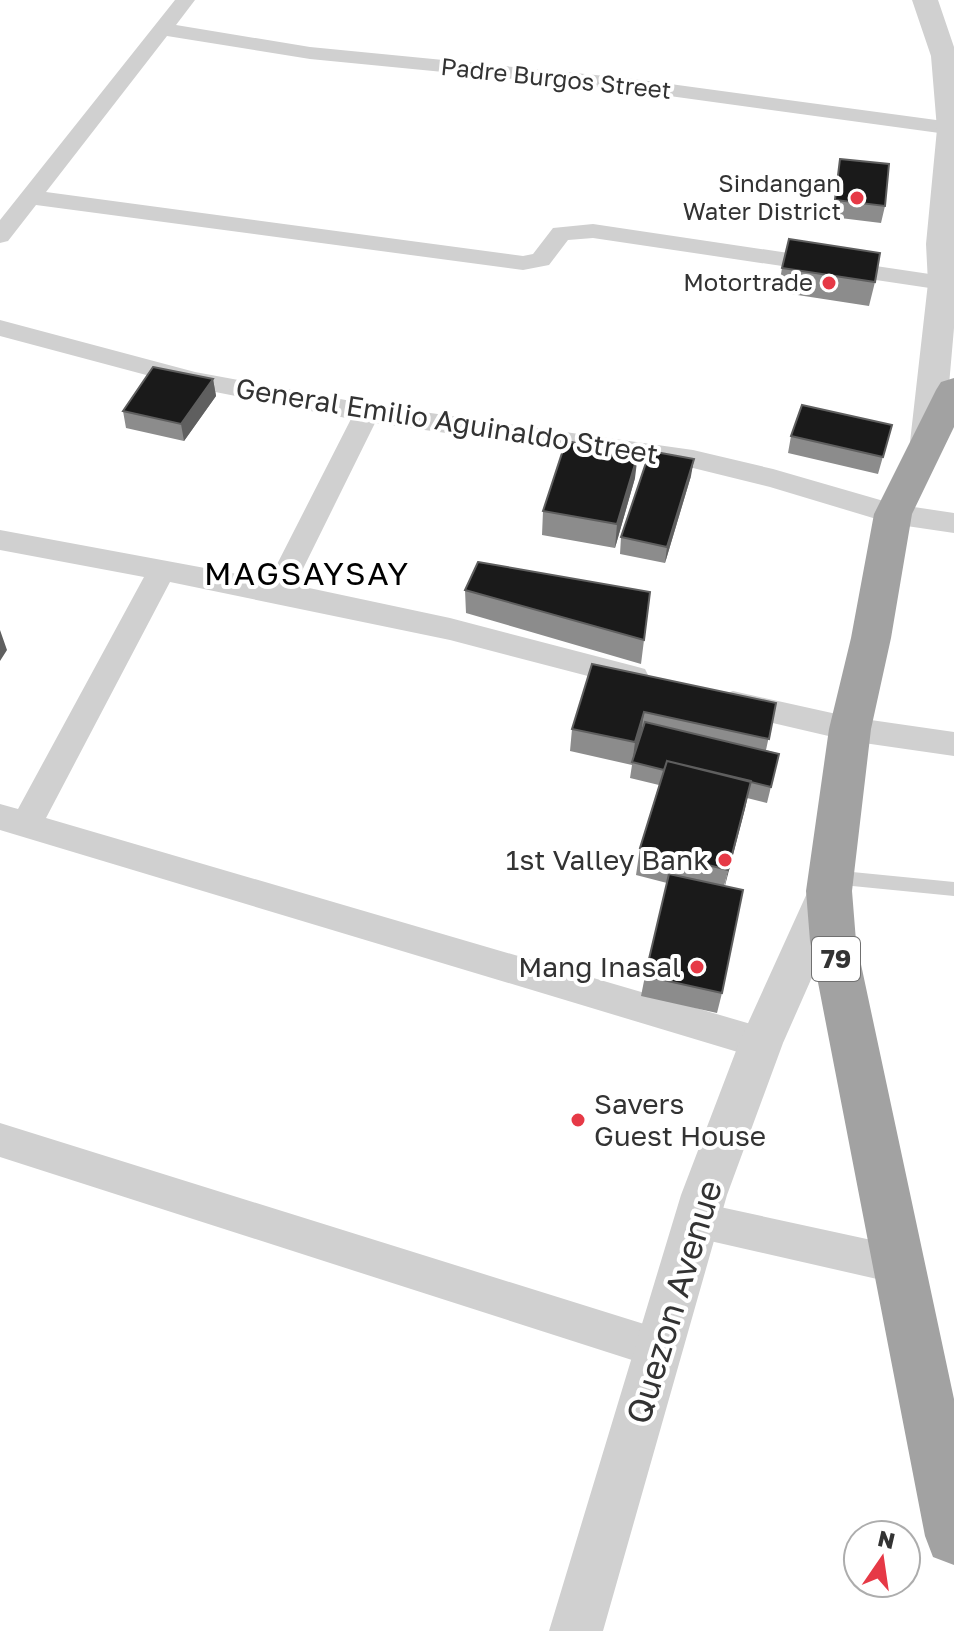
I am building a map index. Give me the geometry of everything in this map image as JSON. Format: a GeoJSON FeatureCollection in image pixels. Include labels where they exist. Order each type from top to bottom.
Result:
{"type":"FeatureCollection","features":[{"type":"Feature","properties":{"kind":"highway","name":"79"},"geometry":{"type":"LineString","coordinates":[[954,390],[893,514],[850,729],[830,884],[833,941],[954,1536]]}},
{"type":"Feature","properties":{"kind":"street"},"geometry":{"type":"LineString","coordinates":[[0,236],[185,0]]}},
{"type":"Feature","properties":{"kind":"street"},"geometry":{"type":"LineString","coordinates":[[925,0],[944,56],[952,117],[941,244],[943,283],[927,442]]}},
{"type":"Feature","properties":{"kind":"street","name":"Padre Burgos Street"},"geometry":{"type":"LineString","coordinates":[[161,29],[310,53],[952,117]]}},
{"type":"Feature","properties":{"kind":"street"},"geometry":{"type":"LineString","coordinates":[[30,197],[523,263],[541,260],[561,233],[593,231],[943,283]]}},
{"type":"Feature","properties":{"kind":"street","name":"General Emilio Aguinaldo Street"},"geometry":{"type":"LineString","coordinates":[[0,328],[195,380],[367,413],[693,459],[788,482],[893,514],[954,523]]}},
{"type":"Feature","properties":{"kind":"street"},"geometry":{"type":"LineString","coordinates":[[277,592],[367,413]]}},
{"type":"Feature","properties":{"kind":"street"},"geometry":{"type":"LineString","coordinates":[[0,540],[277,592],[450,629],[660,684]]}},
{"type":"Feature","properties":{"kind":"street"},"geometry":{"type":"LineString","coordinates":[[162,570],[13,821],[761,1043]]}},
{"type":"Feature","properties":{"kind":"street"},"geometry":{"type":"LineString","coordinates":[[703,695],[784,717],[954,744]]}},
{"type":"Feature","properties":{"kind":"street","name":"Quezon Avenue"},"geometry":{"type":"LineString","coordinates":[[576,1631],[697,1220],[761,1043],[830,884]]}},
{"type":"Feature","properties":{"kind":"street"},"geometry":{"type":"LineString","coordinates":[[0,1140],[660,1349]]}},
{"type":"Feature","properties":{"kind":"street"},"geometry":{"type":"LineString","coordinates":[[697,1220],[899,1265]]}},
{"type":"Feature","properties":{"kind":"lane"},"geometry":{"type":"LineString","coordinates":[[830,884],[954,889]]}},
{"type":"Feature","properties":{"kind":"building"},"geometry":{"type":"Polygon","coordinates":[[[840,159],[889,164],[885,206],[835,200],[840,159]]]}},
{"type":"Feature","properties":{"kind":"building"},"geometry":{"type":"Polygon","coordinates":[[[789,239],[880,253],[875,282],[782,268],[789,239]]]}},
{"type":"Feature","properties":{"kind":"building"},"geometry":{"type":"Polygon","coordinates":[[[153,367],[213,379],[181,424],[123,411],[153,367]]]}},
{"type":"Feature","properties":{"kind":"building"},"geometry":{"type":"Polygon","coordinates":[[[802,405],[892,425],[883,457],[791,436],[802,405]]]}},
{"type":"Feature","properties":{"kind":"building"},"geometry":{"type":"Polygon","coordinates":[[[566,441],[638,454],[617,524],[543,511],[566,441]]]}},
{"type":"Feature","properties":{"kind":"building"},"geometry":{"type":"Polygon","coordinates":[[[650,451],[694,459],[667,547],[621,537],[650,451]]]}},
{"type":"Feature","properties":{"kind":"building"},"geometry":{"type":"Polygon","coordinates":[[[478,562],[650,592],[644,640],[465,590],[478,562]]]}},
{"type":"Feature","properties":{"kind":"building"},"geometry":{"type":"Polygon","coordinates":[[[592,664],[776,703],[769,739],[644,712],[635,742],[572,729],[592,664]]]}},
{"type":"Feature","properties":{"kind":"building"},"geometry":{"type":"Polygon","coordinates":[[[645,722],[779,754],[771,787],[667,761],[664,770],[632,762],[645,722]]]}},
{"type":"Feature","properties":{"kind":"building"},"geometry":{"type":"Polygon","coordinates":[[[667,761],[751,781],[728,870],[640,848],[667,761]]]}},
{"type":"Feature","properties":{"kind":"building"},"geometry":{"type":"Polygon","coordinates":[[[669,874],[743,890],[722,993],[645,976],[669,874]]]}},
{"type":"Feature","properties":{"kind":"place","name":"Sindangan Water District"},"geometry":{"type":"Point","coordinates":[857,198]}},
{"type":"Feature","properties":{"kind":"place","name":"Motortrade"},"geometry":{"type":"Point","coordinates":[829,283]}},
{"type":"Feature","properties":{"kind":"place","name":"1st Valley Bank"},"geometry":{"type":"Point","coordinates":[725,860]}},
{"type":"Feature","properties":{"kind":"place","name":"Mang Inasal"},"geometry":{"type":"Point","coordinates":[697,967]}},
{"type":"Feature","properties":{"kind":"place","name":"Savers Guest House"},"geometry":{"type":"Point","coordinates":[578,1120]}},
{"type":"Feature","properties":{"kind":"district","name":"MAGSAYSAY"},"geometry":{"type":"Point","coordinates":[307,574]}}]}
